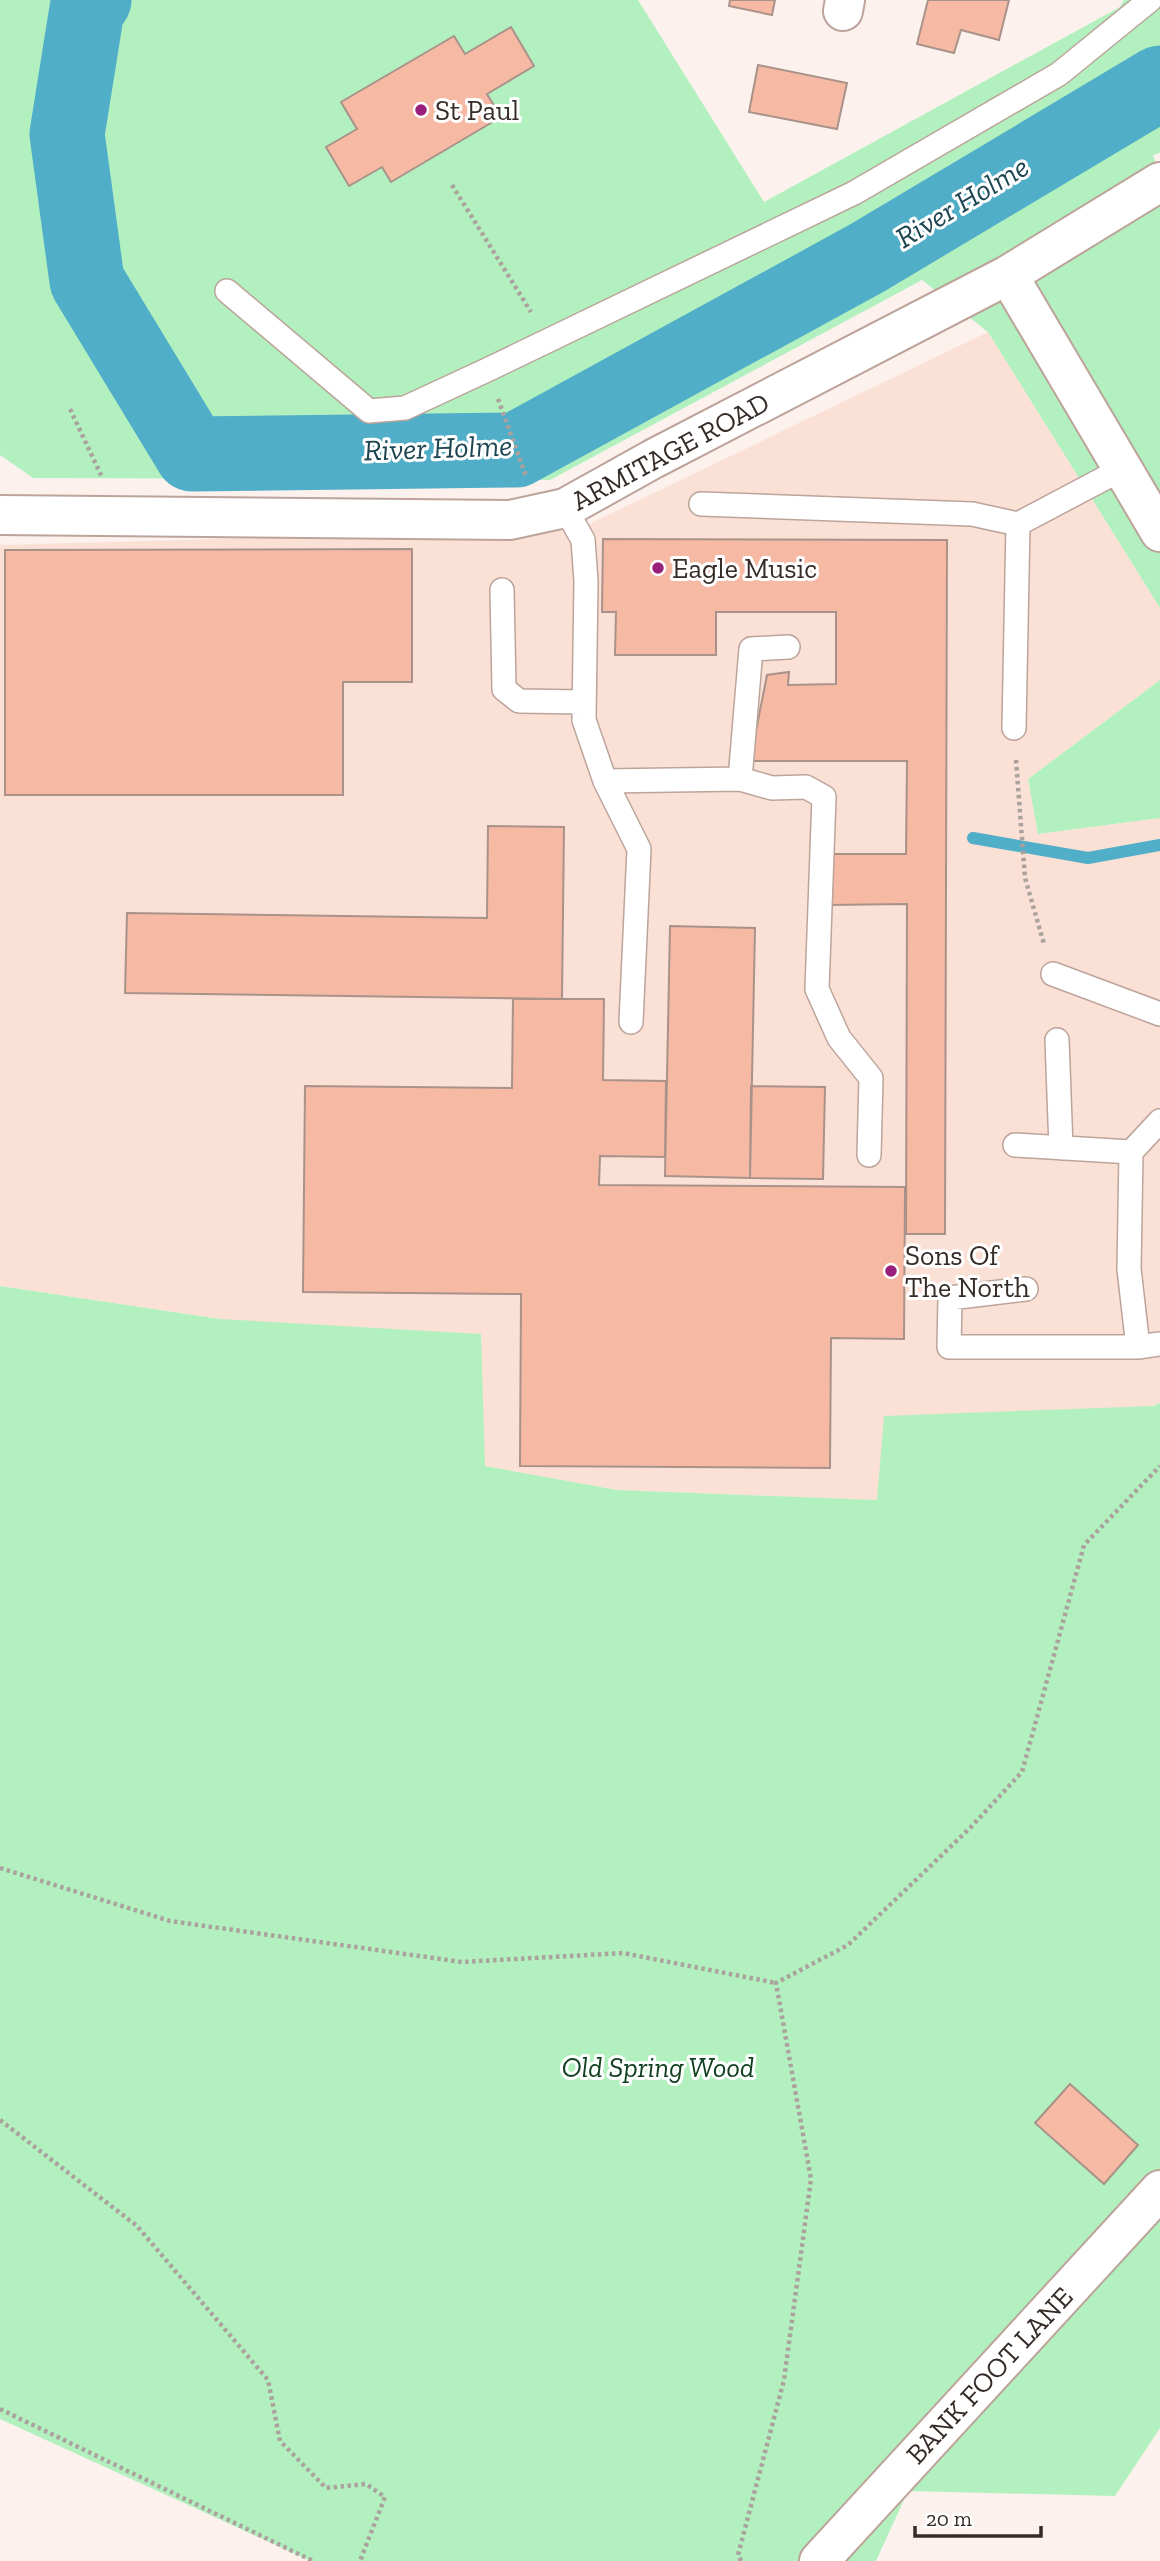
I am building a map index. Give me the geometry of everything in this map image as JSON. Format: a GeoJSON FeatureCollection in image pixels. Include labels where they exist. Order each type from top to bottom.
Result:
{"type":"FeatureCollection","features":[{"type":"Feature","properties":{"kind":"main road","name":"ARMITAGE ROAD"},"geometry":{"type":"LineString","coordinates":[[0,515],[510,520],[552,510],[1008,275],[1160,182]]}},
{"type":"Feature","properties":{"kind":"main road"},"geometry":{"type":"LineString","coordinates":[[1008,275],[1160,532]]}},
{"type":"Feature","properties":{"kind":"main road","name":"BANK FOOT LANE"},"geometry":{"type":"LineString","coordinates":[[819,2561],[1160,2190]]}},
{"type":"Feature","properties":{"kind":"lane"},"geometry":{"type":"LineString","coordinates":[[228,291],[369,411],[405,408],[549,342],[854,193],[1059,74],[1150,0]]}},
{"type":"Feature","properties":{"kind":"lane"},"geometry":{"type":"LineString","coordinates":[[701,504],[972,514],[1018,524],[1122,469]]}},
{"type":"Feature","properties":{"kind":"lane"},"geometry":{"type":"LineString","coordinates":[[552,510],[583,540],[586,581],[584,720],[605,781],[639,849],[631,1022]]}},
{"type":"Feature","properties":{"kind":"lane"},"geometry":{"type":"LineString","coordinates":[[1014,728],[1018,524]]}},
{"type":"Feature","properties":{"kind":"lane"},"geometry":{"type":"LineString","coordinates":[[502,590],[504,689],[519,701],[584,702]]}},
{"type":"Feature","properties":{"kind":"lane"},"geometry":{"type":"LineString","coordinates":[[740,779],[751,649],[788,647]]}},
{"type":"Feature","properties":{"kind":"lane"},"geometry":{"type":"LineString","coordinates":[[605,781],[740,779],[772,788],[806,787],[824,797],[817,989],[839,1038],[871,1078],[869,1155]]}},
{"type":"Feature","properties":{"kind":"lane"},"geometry":{"type":"LineString","coordinates":[[1053,974],[1160,1014]]}},
{"type":"Feature","properties":{"kind":"lane"},"geometry":{"type":"LineString","coordinates":[[1057,1040],[1061,1148]]}},
{"type":"Feature","properties":{"kind":"lane"},"geometry":{"type":"LineString","coordinates":[[1026,1289],[950,1298],[949,1347],[1149,1346],[1129,1269],[1131,1152],[1160,1121]]}},
{"type":"Feature","properties":{"kind":"lane"},"geometry":{"type":"LineString","coordinates":[[1015,1144],[1131,1152]]}},
{"type":"Feature","properties":{"kind":"path"},"geometry":{"type":"LineString","coordinates":[[452,185],[549,342]]}},
{"type":"Feature","properties":{"kind":"path"},"geometry":{"type":"LineString","coordinates":[[488,370],[552,510]]}},
{"type":"Feature","properties":{"kind":"path"},"geometry":{"type":"LineString","coordinates":[[70,409],[102,478],[102,516]]}},
{"type":"Feature","properties":{"kind":"path"},"geometry":{"type":"LineString","coordinates":[[1014,728],[1025,878],[1053,974]]}},
{"type":"Feature","properties":{"kind":"path"},"geometry":{"type":"LineString","coordinates":[[0,1868],[170,1921],[462,1962],[623,1953],[776,1983],[848,1945],[970,1828],[1021,1772],[1084,1545],[1160,1466]]}},
{"type":"Feature","properties":{"kind":"path"},"geometry":{"type":"LineString","coordinates":[[741,2561],[738,2555],[784,2380],[811,2179],[776,1983]]}},
{"type":"Feature","properties":{"kind":"path"},"geometry":{"type":"LineString","coordinates":[[0,2120],[137,2226],[268,2381],[280,2441],[326,2488],[366,2484],[385,2497],[360,2561]]}},
{"type":"Feature","properties":{"kind":"path"},"geometry":{"type":"LineString","coordinates":[[0,2409],[313,2561]]}},
{"type":"Feature","properties":{"kind":"shaded area"},"geometry":{"type":"Polygon","coordinates":[[[988,332],[1160,608],[1160,680],[1028,779],[1038,834],[1160,818],[1160,1403],[878,1500],[617,1490],[485,1466],[220,1319],[0,1286],[0,545],[579,529],[988,332]]]}},
{"type":"Feature","properties":{"kind":"green space"},"geometry":{"type":"Polygon","coordinates":[[[0,0],[638,0],[764,202],[1120,7],[1124,0],[1160,0],[1160,153],[1153,155],[1160,176],[1160,608],[988,332],[922,280],[550,480],[33,478],[0,455],[0,0]]]}},
{"type":"Feature","properties":{"kind":"green space"},"geometry":{"type":"Polygon","coordinates":[[[1160,680],[1160,818],[1038,834],[1028,779],[1160,680]]]}},
{"type":"Feature","properties":{"kind":"green space","name":"Old Spring Wood"},"geometry":{"type":"Polygon","coordinates":[[[0,1286],[220,1319],[481,1334],[485,1466],[617,1490],[877,1500],[884,1416],[1153,1406],[1160,1403],[1160,2428],[1115,2496],[908,2491],[876,2561],[311,2561],[0,2419],[0,1286]]]}},
{"type":"Feature","properties":{"kind":"building"},"geometry":{"type":"Polygon","coordinates":[[[730,0],[775,0],[772,15],[729,6],[730,0]]]}},
{"type":"Feature","properties":{"kind":"building"},"geometry":{"type":"Polygon","coordinates":[[[928,0],[1009,0],[999,40],[961,30],[954,53],[917,44],[928,0]]]}},
{"type":"Feature","properties":{"kind":"building","name":"St Paul"},"geometry":{"type":"Polygon","coordinates":[[[511,27],[534,66],[487,94],[501,117],[391,182],[382,167],[349,186],[326,147],[357,129],[341,102],[454,36],[465,54],[511,27]]]}},
{"type":"Feature","properties":{"kind":"building"},"geometry":{"type":"Polygon","coordinates":[[[758,65],[847,83],[837,129],[749,112],[758,65]]]}},
{"type":"Feature","properties":{"kind":"building"},"geometry":{"type":"Polygon","coordinates":[[[603,539],[947,540],[945,1234],[906,1234],[907,904],[827,905],[827,854],[906,854],[907,761],[750,761],[767,675],[789,672],[788,685],[836,684],[836,612],[716,612],[716,655],[615,655],[616,612],[602,612],[603,539]]]}},
{"type":"Feature","properties":{"kind":"building"},"geometry":{"type":"Polygon","coordinates":[[[412,549],[412,682],[343,682],[343,795],[5,795],[5,550],[412,549]]]}},
{"type":"Feature","properties":{"kind":"building"},"geometry":{"type":"Polygon","coordinates":[[[488,826],[564,827],[562,999],[125,993],[127,913],[487,918],[488,826]]]}},
{"type":"Feature","properties":{"kind":"building"},"geometry":{"type":"Polygon","coordinates":[[[670,926],[755,928],[750,1178],[665,1176],[670,926]]]}},
{"type":"Feature","properties":{"kind":"building"},"geometry":{"type":"Polygon","coordinates":[[[513,999],[604,999],[603,1080],[666,1081],[665,1157],[600,1156],[599,1185],[905,1187],[904,1339],[831,1338],[830,1468],[520,1466],[521,1294],[303,1292],[305,1086],[512,1088],[513,999]]]}},
{"type":"Feature","properties":{"kind":"building"},"geometry":{"type":"Polygon","coordinates":[[[751,1086],[825,1087],[823,1179],[750,1178],[751,1086]]]}},
{"type":"Feature","properties":{"kind":"building"},"geometry":{"type":"Polygon","coordinates":[[[1070,2084],[1138,2145],[1104,2184],[1035,2123],[1070,2084]]]}},
{"type":"Feature","properties":{"kind":"waterway","name":"River Holme"},"geometry":{"type":"LineString","coordinates":[[94,0],[87,9],[67,134],[87,281],[192,454],[516,450],[867,258],[1160,83]]}},
{"type":"Feature","properties":{"kind":"waterway"},"geometry":{"type":"LineString","coordinates":[[973,838],[1088,858],[1160,845]]}},
{"type":"Feature","properties":{"kind":"place","name":"St Paul"},"geometry":{"type":"Point","coordinates":[421,110]}},
{"type":"Feature","properties":{"kind":"place","name":"Eagle Music"},"geometry":{"type":"Point","coordinates":[658,568]}},
{"type":"Feature","properties":{"kind":"place","name":"Sons Of The North"},"geometry":{"type":"Point","coordinates":[891,1271]}}]}
